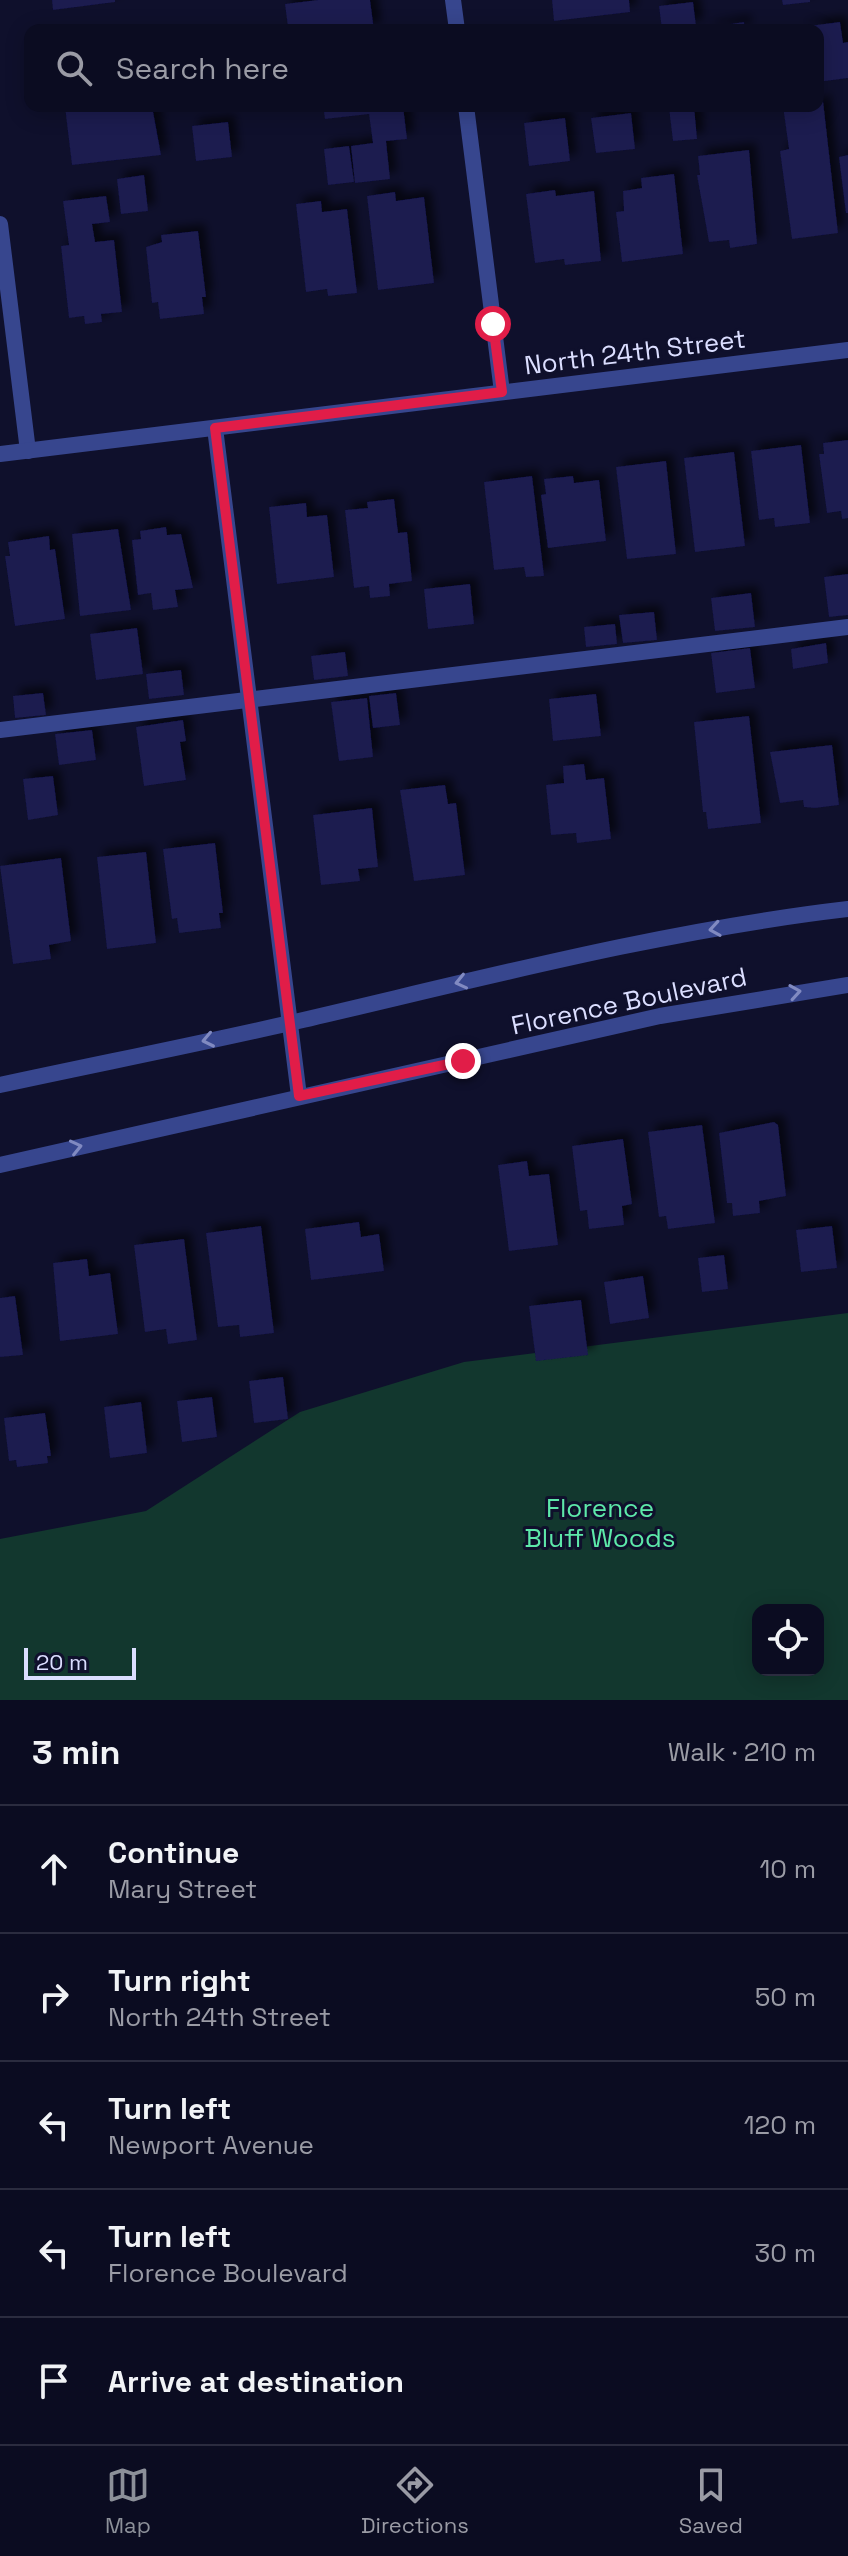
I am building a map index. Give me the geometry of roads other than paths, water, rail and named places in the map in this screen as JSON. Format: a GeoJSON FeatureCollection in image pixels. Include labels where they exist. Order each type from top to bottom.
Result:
{"type":"FeatureCollection","features":[{"type":"Feature","properties":{"kind":"street"},"geometry":{"type":"LineString","coordinates":[[453,0],[456,24]]}},
{"type":"Feature","properties":{"kind":"street"},"geometry":{"type":"LineString","coordinates":[[467,112],[502,392]]}},
{"type":"Feature","properties":{"kind":"street"},"geometry":{"type":"LineString","coordinates":[[0,224],[28,451]]}},
{"type":"Feature","properties":{"kind":"street","name":"North 24th Street"},"geometry":{"type":"LineString","coordinates":[[0,454],[848,350]]}},
{"type":"Feature","properties":{"kind":"street"},"geometry":{"type":"LineString","coordinates":[[215,428],[299,1096]]}},
{"type":"Feature","properties":{"kind":"street"},"geometry":{"type":"LineString","coordinates":[[0,730],[848,627]]}},
{"type":"Feature","properties":{"kind":"street","name":"Florence Boulevard"},"geometry":{"type":"LineString","coordinates":[[0,1085],[685,933],[848,909]]}},
{"type":"Feature","properties":{"kind":"street","name":"Florence Boulevard"},"geometry":{"type":"LineString","coordinates":[[0,1165],[660,1016],[848,985]]}},
{"type":"Feature","properties":{"kind":"park label","name":"Florence Bluff Woods"},"geometry":{"type":"Point","coordinates":[600,1523]}}]}
